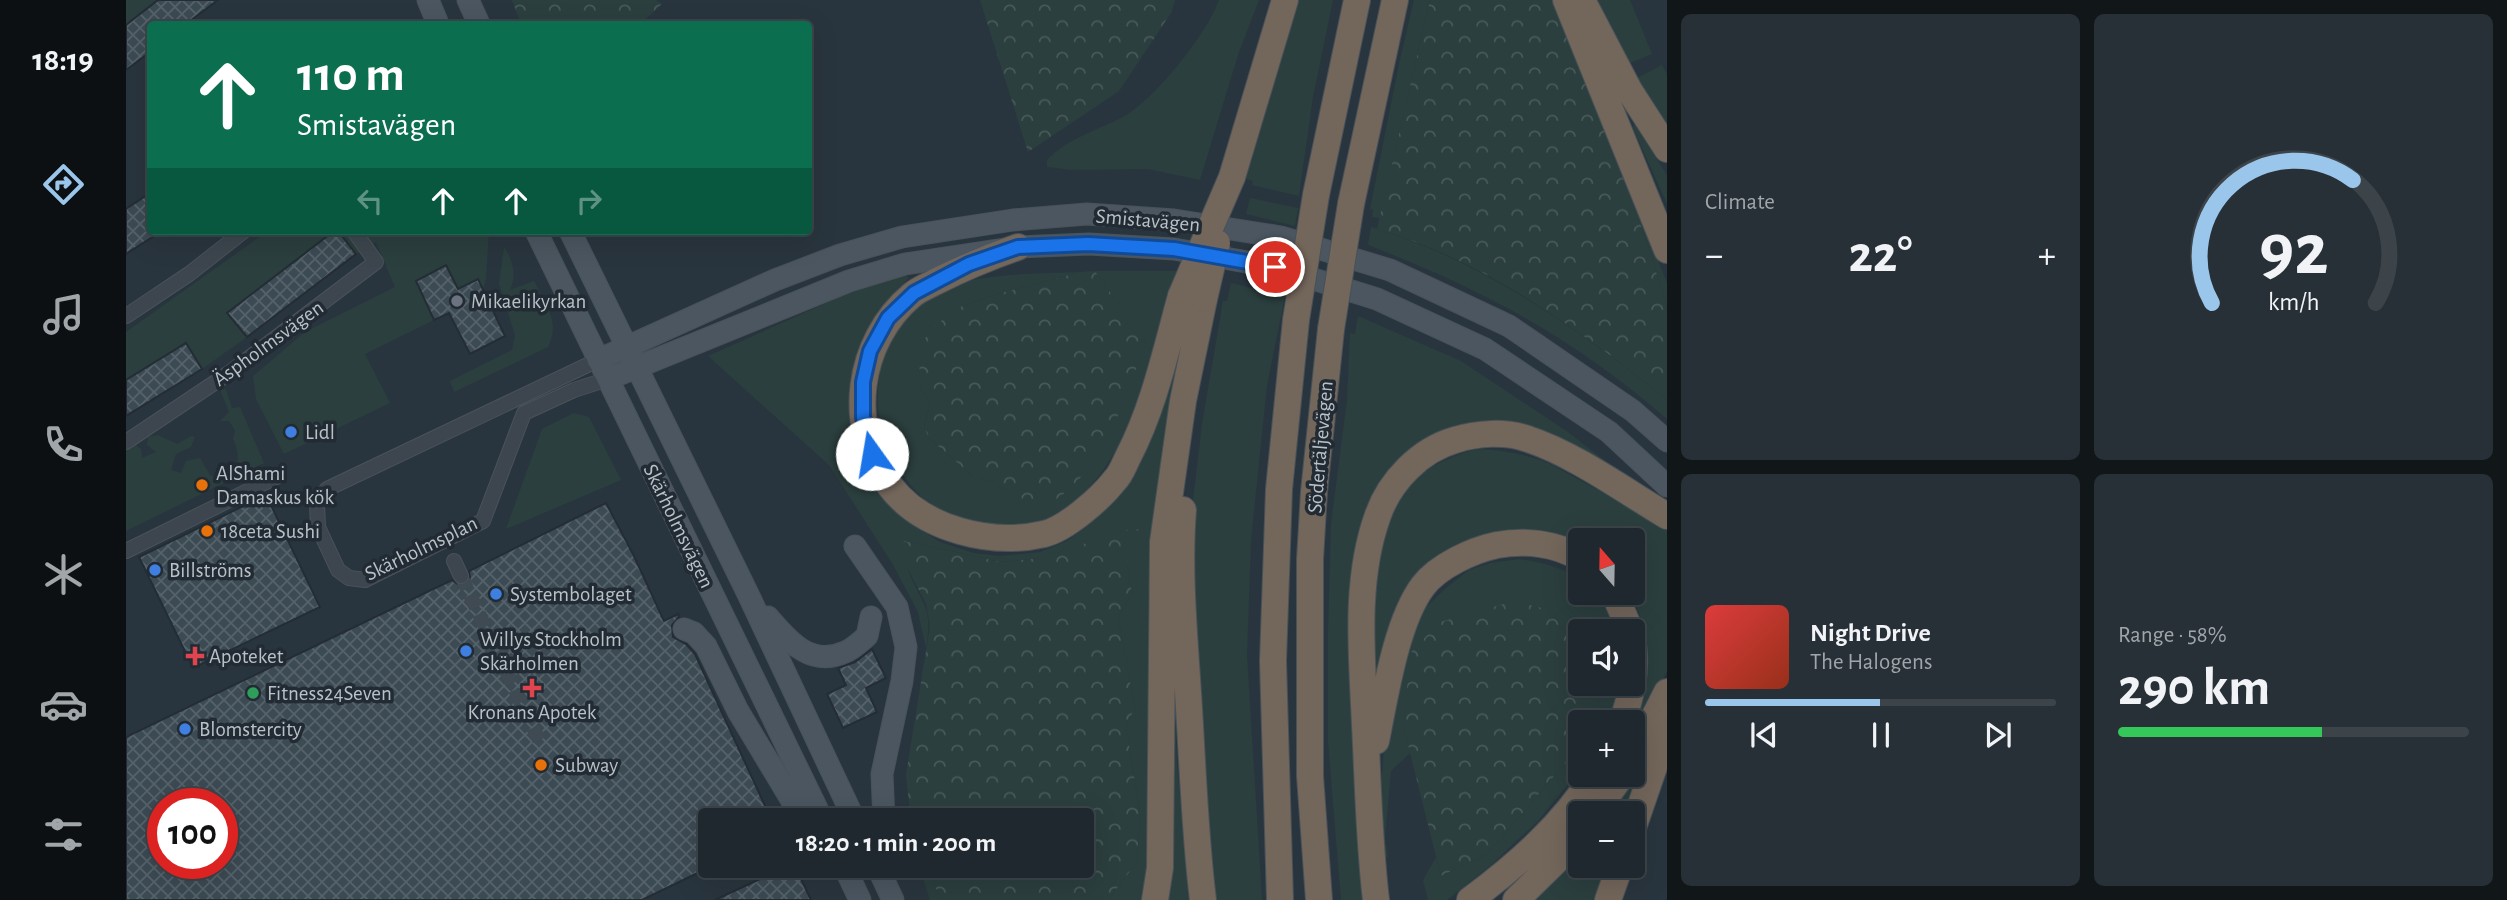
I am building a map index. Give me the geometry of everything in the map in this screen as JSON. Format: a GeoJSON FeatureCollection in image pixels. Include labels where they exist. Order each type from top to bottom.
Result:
{"type":"FeatureCollection","features":[{"type":"Feature","properties":{"kind":"highway"},"geometry":{"type":"LineString","coordinates":[[1018,247],[969,264],[914,293],[888,318],[870,351],[863,382],[863,417],[872,454],[890,487],[918,512],[955,530],[997,539],[1046,534],[1086,510],[1117,479],[1142,431],[1193,298],[1285,0]]}},
{"type":"Feature","properties":{"kind":"highway","name":"Södertäljevägen"},"geometry":{"type":"LineString","coordinates":[[1280,900],[1273,662],[1279,489],[1296,320],[1316,195],[1357,0]]}},
{"type":"Feature","properties":{"kind":"highway","name":"Södertäljevägen"},"geometry":{"type":"LineString","coordinates":[[1319,900],[1310,776],[1310,559],[1314,492],[1331,328],[1351,204],[1395,0]]}},
{"type":"Feature","properties":{"kind":"highway"},"geometry":{"type":"LineString","coordinates":[[1566,0],[1667,250]]}},
{"type":"Feature","properties":{"kind":"highway"},"geometry":{"type":"LineString","coordinates":[[1582,0],[1629,90],[1667,149]]}},
{"type":"Feature","properties":{"kind":"highway"},"geometry":{"type":"LineString","coordinates":[[1154,900],[1160,868],[1163,542],[1183,401],[1193,298]]}},
{"type":"Feature","properties":{"kind":"highway"},"geometry":{"type":"LineString","coordinates":[[1193,298],[1181,540],[1198,864],[1203,900]]}},
{"type":"Feature","properties":{"kind":"highway"},"geometry":{"type":"LineString","coordinates":[[1376,900],[1370,848],[1361,628],[1367,550],[1378,513],[1394,484],[1424,454],[1446,443],[1470,435],[1527,438],[1575,461],[1667,516]]}},
{"type":"Feature","properties":{"kind":"highway"},"geometry":{"type":"LineString","coordinates":[[1368,783],[1391,667],[1407,618],[1423,585],[1451,563],[1479,549],[1511,542],[1545,544],[1568,553]]}},
{"type":"Feature","properties":{"kind":"highway"},"geometry":{"type":"LineString","coordinates":[[1645,735],[1667,692]]}},
{"type":"Feature","properties":{"kind":"highway"},"geometry":{"type":"LineString","coordinates":[[1642,801],[1667,729]]}},
{"type":"Feature","properties":{"kind":"highway"},"geometry":{"type":"LineString","coordinates":[[1470,900],[1502,876],[1545,837],[1585,787]]}},
{"type":"Feature","properties":{"kind":"highway"},"geometry":{"type":"LineString","coordinates":[[1516,900],[1568,846]]}},
{"type":"Feature","properties":{"kind":"highway"},"geometry":{"type":"LineString","coordinates":[[1608,900],[1616,878]]}},
{"type":"Feature","properties":{"kind":"main road"},"geometry":{"type":"LineString","coordinates":[[428,0],[437,21]]}},
{"type":"Feature","properties":{"kind":"main road"},"geometry":{"type":"LineString","coordinates":[[468,0],[478,21]]}},
{"type":"Feature","properties":{"kind":"main road","name":"Smistavägen"},"geometry":{"type":"LineString","coordinates":[[598,360],[775,280],[840,255],[902,237],[1013,220],[1087,214],[1174,220],[1281,237],[1390,270],[1509,326],[1633,411],[1667,441]]}},
{"type":"Feature","properties":{"kind":"main road","name":"Skärholmsvägen"},"geometry":{"type":"LineString","coordinates":[[538,235],[817,808]]}},
{"type":"Feature","properties":{"kind":"main road","name":"Skärholmsvägen"},"geometry":{"type":"LineString","coordinates":[[572,235],[748,594],[849,808]]}},
{"type":"Feature","properties":{"kind":"main road","name":"Smistavägen"},"geometry":{"type":"LineString","coordinates":[[608,379],[849,281],[905,264],[1018,247],[1088,244],[1174,249],[1275,267],[1377,299],[1485,349],[1609,432],[1667,486]]}},
{"type":"Feature","properties":{"kind":"main road"},"geometry":{"type":"LineString","coordinates":[[855,546],[897,607],[906,647],[902,681],[882,774],[883,808]]}},
{"type":"Feature","properties":{"kind":"main road"},"geometry":{"type":"LineString","coordinates":[[748,594],[792,645],[805,653],[822,656],[845,652],[867,636],[872,617]]}},
{"type":"Feature","properties":{"kind":"main road"},"geometry":{"type":"LineString","coordinates":[[684,629],[694,633],[706,646],[738,711],[796,808]]}},
{"type":"Feature","properties":{"kind":"main road"},"geometry":{"type":"LineString","coordinates":[[845,878],[858,896]]}},
{"type":"Feature","properties":{"kind":"main road"},"geometry":{"type":"LineString","coordinates":[[850,878],[858,896]]}},
{"type":"Feature","properties":{"kind":"main road"},"geometry":{"type":"LineString","coordinates":[[883,878],[895,900]]}},
{"type":"Feature","properties":{"kind":"main road"},"geometry":{"type":"LineString","coordinates":[[891,878],[895,900]]}},
{"type":"Feature","properties":{"kind":"street"},"geometry":{"type":"LineString","coordinates":[[126,316],[189,274],[239,235]]}},
{"type":"Feature","properties":{"kind":"street","name":"Äspholmsvägen"},"geometry":{"type":"LineString","coordinates":[[126,442],[232,371],[376,262],[357,235]]}},
{"type":"Feature","properties":{"kind":"street","name":"Skärholmsplan"},"geometry":{"type":"LineString","coordinates":[[598,360],[327,489],[317,504],[318,527],[338,570],[349,578],[365,580],[483,521],[524,413],[574,390],[608,379]]}},
{"type":"Feature","properties":{"kind":"street"},"geometry":{"type":"LineString","coordinates":[[126,551],[278,476]]}},
{"type":"Feature","properties":{"kind":"street"},"geometry":{"type":"LineString","coordinates":[[454,561],[461,576]]}},
{"type":"Feature","properties":{"kind":"green space"},"geometry":{"type":"Polygon","coordinates":[[[126,0],[158,0],[126,25],[126,0]]]}},
{"type":"Feature","properties":{"kind":"green space"},"geometry":{"type":"Polygon","coordinates":[[[512,0],[656,0],[662,4],[643,21],[520,21],[512,0]]]}},
{"type":"Feature","properties":{"kind":"green space"},"geometry":{"type":"Polygon","coordinates":[[[980,0],[1175,0],[1171,13],[1119,91],[1028,152],[980,0]]]}},
{"type":"Feature","properties":{"kind":"green space"},"geometry":{"type":"Polygon","coordinates":[[[1219,0],[1259,0],[1238,55],[1200,180],[1148,169],[1072,170],[1047,167],[1047,160],[1063,146],[1121,118],[1148,98],[1191,48],[1219,0]]]}},
{"type":"Feature","properties":{"kind":"green space"},"geometry":{"type":"Polygon","coordinates":[[[1295,0],[1333,0],[1313,97],[1299,196],[1252,185],[1253,181],[1245,179],[1295,0]]]}},
{"type":"Feature","properties":{"kind":"green space"},"geometry":{"type":"Polygon","coordinates":[[[1414,0],[1430,0],[1380,218],[1372,217],[1373,210],[1370,209],[1414,0]]]}},
{"type":"Feature","properties":{"kind":"green space"},"geometry":{"type":"Polygon","coordinates":[[[1430,0],[1554,0],[1605,125],[1651,254],[1667,309],[1667,399],[1530,300],[1456,259],[1377,229],[1430,0]]]}},
{"type":"Feature","properties":{"kind":"green space"},"geometry":{"type":"Polygon","coordinates":[[[1595,0],[1630,0],[1652,54],[1628,64],[1595,0]]]}},
{"type":"Feature","properties":{"kind":"green space"},"geometry":{"type":"Polygon","coordinates":[[[1662,65],[1667,74],[1667,127],[1637,78],[1662,65]]]}},
{"type":"Feature","properties":{"kind":"green space"},"geometry":{"type":"Polygon","coordinates":[[[1634,124],[1667,175],[1667,204],[1633,128],[1634,124]]]}},
{"type":"Feature","properties":{"kind":"green space"},"geometry":{"type":"Polygon","coordinates":[[[1605,125],[1667,283],[1667,309],[1651,254],[1605,125]]]}},
{"type":"Feature","properties":{"kind":"green space"},"geometry":{"type":"Polygon","coordinates":[[[1250,198],[1298,208],[1295,226],[1246,214],[1250,198]]]}},
{"type":"Feature","properties":{"kind":"green space"},"geometry":{"type":"Polygon","coordinates":[[[1371,227],[1452,258],[1490,277],[1562,322],[1667,399],[1667,419],[1597,364],[1525,318],[1489,298],[1368,245],[1371,227]]]}},
{"type":"Feature","properties":{"kind":"green space"},"geometry":{"type":"Polygon","coordinates":[[[262,235],[329,235],[228,312],[247,337],[202,369],[185,343],[126,380],[126,332],[262,235]]]}},
{"type":"Feature","properties":{"kind":"green space"},"geometry":{"type":"Polygon","coordinates":[[[341,235],[489,235],[483,289],[458,289],[446,265],[416,281],[434,320],[365,354],[390,403],[284,454],[256,399],[253,376],[305,332],[395,287],[376,242],[356,254],[341,235]]]}},
{"type":"Feature","properties":{"kind":"green space"},"geometry":{"type":"Polygon","coordinates":[[[504,247],[513,268],[510,290],[534,281],[550,313],[552,338],[548,347],[454,392],[450,381],[512,350],[515,335],[499,284],[504,247]]]}},
{"type":"Feature","properties":{"kind":"green space"},"geometry":{"type":"Polygon","coordinates":[[[1095,271],[1180,271],[1137,406],[1112,456],[1078,499],[1054,517],[1036,525],[1023,529],[1004,529],[943,515],[922,498],[902,473],[891,454],[879,415],[878,394],[885,354],[907,313],[916,303],[933,293],[973,280],[1081,272],[997,294],[960,307],[920,384],[930,405],[924,426],[929,438],[971,475],[991,482],[1037,506],[1145,342],[1095,271]]]}},
{"type":"Feature","properties":{"kind":"green space"},"geometry":{"type":"Polygon","coordinates":[[[1095,271],[1145,341],[1114,425],[1090,466],[1061,496],[1036,506],[991,482],[971,475],[929,438],[924,427],[930,405],[920,384],[919,347],[933,327],[960,307],[997,294],[1081,272],[1095,271]]]}},
{"type":"Feature","properties":{"kind":"green space"},"geometry":{"type":"Polygon","coordinates":[[[893,278],[909,278],[878,311],[854,365],[850,397],[887,500],[911,524],[940,542],[974,553],[1000,556],[1040,552],[1067,541],[1085,528],[1111,501],[1176,359],[1180,360],[1152,538],[1148,604],[1146,900],[1108,900],[1137,862],[1140,813],[1126,726],[1135,708],[1118,618],[1132,592],[1126,559],[1095,541],[1041,558],[1001,562],[904,541],[908,569],[927,613],[926,648],[918,612],[892,563],[829,465],[708,356],[844,295],[893,278]]]}},
{"type":"Feature","properties":{"kind":"green space"},"geometry":{"type":"Polygon","coordinates":[[[1231,283],[1285,296],[1267,385],[1251,540],[1247,655],[1262,900],[1211,900],[1204,826],[1191,517],[1202,424],[1223,301],[1227,301],[1231,283]]]}},
{"type":"Feature","properties":{"kind":"green space"},"geometry":{"type":"Polygon","coordinates":[[[1358,316],[1461,361],[1568,432],[1617,470],[1545,439],[1442,436],[1365,525],[1365,900],[1341,900],[1328,742],[1331,524],[1347,400],[1350,333],[1355,334],[1358,316]]]}},
{"type":"Feature","properties":{"kind":"green space"},"geometry":{"type":"Polygon","coordinates":[[[226,389],[232,408],[240,407],[264,463],[126,531],[126,450],[135,444],[141,449],[142,458],[156,452],[147,445],[148,437],[158,435],[177,444],[191,436],[195,437],[191,447],[176,454],[171,470],[181,473],[186,461],[200,458],[210,475],[219,479],[235,466],[238,457],[233,439],[235,431],[229,421],[220,421],[229,412],[220,390],[226,389]]]}},
{"type":"Feature","properties":{"kind":"green space"},"geometry":{"type":"Polygon","coordinates":[[[574,413],[589,417],[621,480],[506,529],[542,429],[574,413]]]}},
{"type":"Feature","properties":{"kind":"green space"},"geometry":{"type":"Polygon","coordinates":[[[1476,449],[1496,450],[1532,458],[1550,464],[1667,527],[1667,671],[1645,719],[1645,710],[1639,710],[1645,696],[1648,658],[1645,619],[1641,619],[1635,606],[1645,606],[1645,528],[1568,528],[1568,547],[1447,552],[1373,689],[1372,603],[1380,543],[1389,516],[1403,492],[1423,473],[1476,449]]]}},
{"type":"Feature","properties":{"kind":"green space"},"geometry":{"type":"Polygon","coordinates":[[[1140,529],[1126,559],[1132,592],[1118,618],[1135,708],[1126,726],[1140,813],[1137,862],[1108,900],[940,900],[932,878],[1094,878],[1094,808],[910,808],[906,775],[930,626],[926,604],[907,567],[901,546],[904,541],[1001,562],[1041,558],[1126,530],[1140,529]]]}},
{"type":"Feature","properties":{"kind":"green space"},"geometry":{"type":"Polygon","coordinates":[[[1518,559],[1565,571],[1568,573],[1568,606],[1607,606],[1612,619],[1572,619],[1569,615],[1403,725],[1410,753],[1391,771],[1385,838],[1389,900],[1383,895],[1381,788],[1384,747],[1396,689],[1411,641],[1426,607],[1469,570],[1490,563],[1518,559]]]}},
{"type":"Feature","properties":{"kind":"green space"},"geometry":{"type":"Polygon","coordinates":[[[1514,601],[1569,615],[1572,619],[1568,619],[1568,696],[1600,696],[1596,710],[1568,710],[1568,760],[1487,854],[1441,876],[1403,725],[1411,652],[1440,622],[1514,601]]]}},
{"type":"Feature","properties":{"kind":"green space"},"geometry":{"type":"Polygon","coordinates":[[[1173,668],[1177,762],[1189,900],[1164,900],[1173,668]]]}},
{"type":"Feature","properties":{"kind":"green space"},"geometry":{"type":"Polygon","coordinates":[[[1600,696],[1617,696],[1614,710],[1596,710],[1600,696]]]}},
{"type":"Feature","properties":{"kind":"green space"},"geometry":{"type":"Polygon","coordinates":[[[1568,760],[1568,785],[1538,821],[1490,866],[1447,900],[1428,900],[1423,880],[1436,857],[1441,876],[1487,854],[1568,760]]]}},
{"type":"Feature","properties":{"kind":"green space"},"geometry":{"type":"Polygon","coordinates":[[[1624,787],[1638,787],[1635,801],[1614,801],[1624,787]]]}},
{"type":"Feature","properties":{"kind":"green space"},"geometry":{"type":"Polygon","coordinates":[[[1568,859],[1568,878],[1606,878],[1598,900],[1533,900],[1568,859]]]}},
{"type":"Feature","properties":{"kind":"green space"},"geometry":{"type":"Polygon","coordinates":[[[923,878],[932,878],[940,900],[930,900],[923,878]]]}},
{"type":"Feature","properties":{"kind":"building"},"geometry":{"type":"Polygon","coordinates":[[[158,0],[218,0],[190,21],[147,21],[147,54],[126,70],[126,25],[158,0]]]}},
{"type":"Feature","properties":{"kind":"building"},"geometry":{"type":"Polygon","coordinates":[[[147,195],[147,235],[154,236],[126,254],[126,209],[147,195]]]}},
{"type":"Feature","properties":{"kind":"building"},"geometry":{"type":"Polygon","coordinates":[[[329,235],[341,235],[356,254],[247,337],[227,313],[329,235]]]}},
{"type":"Feature","properties":{"kind":"building","name":"Mikaelikyrkan"},"geometry":{"type":"Polygon","coordinates":[[[446,265],[458,289],[478,279],[505,336],[470,354],[449,313],[434,320],[416,281],[446,265]]]}},
{"type":"Feature","properties":{"kind":"building"},"geometry":{"type":"Polygon","coordinates":[[[186,343],[202,369],[126,416],[126,380],[186,343]]]}},
{"type":"Feature","properties":{"kind":"building"},"geometry":{"type":"Polygon","coordinates":[[[266,495],[320,607],[193,668],[139,557],[266,495]]]}},
{"type":"Feature","properties":{"kind":"building"},"geometry":{"type":"Polygon","coordinates":[[[606,503],[664,621],[678,614],[679,617],[672,625],[673,637],[686,644],[695,654],[766,808],[698,808],[698,873],[642,900],[126,900],[126,737],[452,580],[459,585],[466,584],[470,578],[469,571],[606,503]]]}},
{"type":"Feature","properties":{"kind":"building"},"geometry":{"type":"Polygon","coordinates":[[[872,649],[886,678],[866,688],[877,712],[843,728],[827,694],[846,685],[838,668],[855,662],[872,649]]]}},
{"type":"Feature","properties":{"kind":"building"},"geometry":{"type":"Polygon","coordinates":[[[762,878],[801,878],[811,900],[715,900],[762,878]]]}},
{"type":"Feature","properties":{"kind":"tunnel"},"geometry":{"type":"LineString","coordinates":[[461,576],[540,742]]}},
{"type":"Feature","properties":{"kind":"place","name":"Mikaelikyrkan"},"geometry":{"type":"Point","coordinates":[457,301]}},
{"type":"Feature","properties":{"kind":"place","name":"Lidl"},"geometry":{"type":"Point","coordinates":[291,432]}},
{"type":"Feature","properties":{"kind":"place","name":"AlShami Damaskus kök"},"geometry":{"type":"Point","coordinates":[202,485]}},
{"type":"Feature","properties":{"kind":"place","name":"18ceta Sushi"},"geometry":{"type":"Point","coordinates":[207,531]}},
{"type":"Feature","properties":{"kind":"place","name":"Billströms"},"geometry":{"type":"Point","coordinates":[155,570]}},
{"type":"Feature","properties":{"kind":"place","name":"Systembolaget"},"geometry":{"type":"Point","coordinates":[496,594]}},
{"type":"Feature","properties":{"kind":"place","name":"Willys Stockholm Skärholmen"},"geometry":{"type":"Point","coordinates":[466,651]}},
{"type":"Feature","properties":{"kind":"place","name":"Apoteket"},"geometry":{"type":"Point","coordinates":[195,656]}},
{"type":"Feature","properties":{"kind":"place","name":"Kronans Apotek"},"geometry":{"type":"Point","coordinates":[532,688]}},
{"type":"Feature","properties":{"kind":"place","name":"Fitness24Seven"},"geometry":{"type":"Point","coordinates":[253,693]}},
{"type":"Feature","properties":{"kind":"place","name":"Blomstercity"},"geometry":{"type":"Point","coordinates":[185,729]}},
{"type":"Feature","properties":{"kind":"place","name":"Subway"},"geometry":{"type":"Point","coordinates":[541,765]}},
{"type":"Feature","properties":{"kind":"route"},"geometry":{"type":"LineString","coordinates":[[872,454],[863,417],[863,382],[870,351],[888,318],[914,293],[969,264],[1018,247],[1088,244],[1174,249],[1275,267]]}}]}
